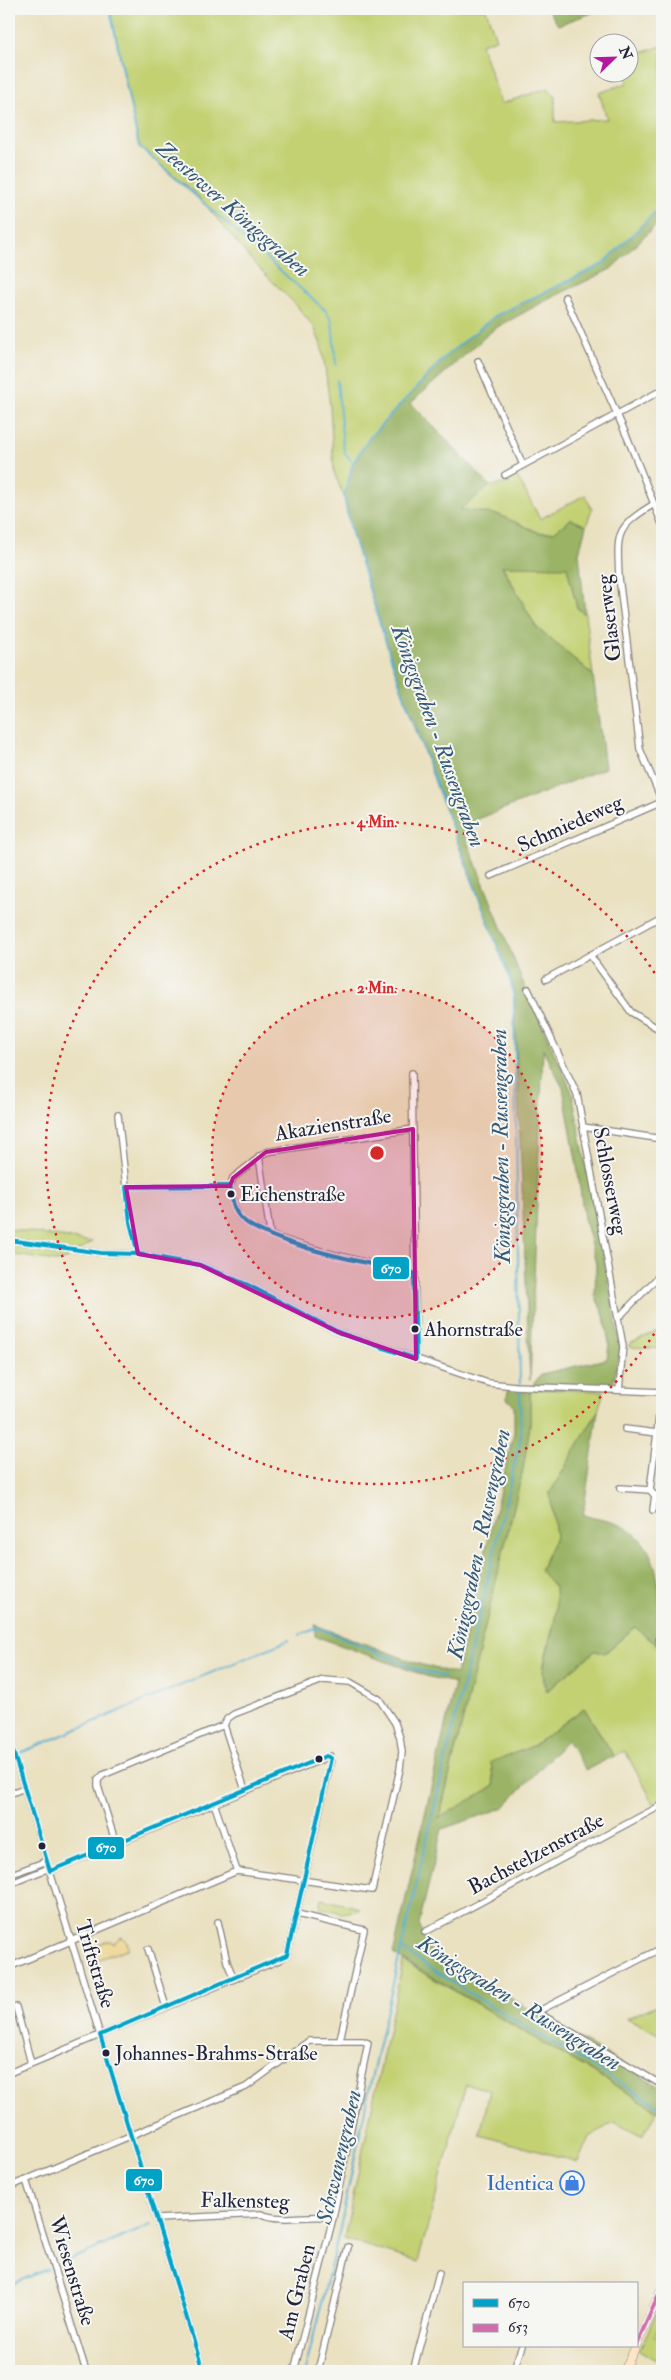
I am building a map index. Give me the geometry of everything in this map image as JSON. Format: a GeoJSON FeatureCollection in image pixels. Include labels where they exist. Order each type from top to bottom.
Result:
{"type":"FeatureCollection","features":[{"type":"Feature","properties":{"kind":"street"},"geometry":{"type":"LineString","coordinates":[[565,298],[628,439],[662,524]]}},
{"type":"Feature","properties":{"kind":"street"},"geometry":{"type":"LineString","coordinates":[[478,361],[523,465]]}},
{"type":"Feature","properties":{"kind":"street"},"geometry":{"type":"LineString","coordinates":[[505,475],[662,390]]}},
{"type":"Feature","properties":{"kind":"street","name":"Glaserweg"},"geometry":{"type":"LineString","coordinates":[[654,504],[628,522],[620,532],[618,549],[619,577],[640,749],[662,801]]}},
{"type":"Feature","properties":{"kind":"street","name":"Schmiedeweg"},"geometry":{"type":"LineString","coordinates":[[491,876],[662,801]]}},
{"type":"Feature","properties":{"kind":"street"},"geometry":{"type":"LineString","coordinates":[[546,979],[662,916]]}},
{"type":"Feature","properties":{"kind":"street"},"geometry":{"type":"LineString","coordinates":[[590,955],[631,1012],[662,1031]]}},
{"type":"Feature","properties":{"kind":"street","name":"Schlosserweg"},"geometry":{"type":"LineString","coordinates":[[528,989],[578,1094],[623,1346],[617,1389]]}},
{"type":"Feature","properties":{"kind":"street"},"geometry":{"type":"LineString","coordinates":[[412,1072],[416,1358]]}},
{"type":"Feature","properties":{"kind":"street"},"geometry":{"type":"LineString","coordinates":[[118,1115],[130,1222],[138,1254]]}},
{"type":"Feature","properties":{"kind":"street"},"geometry":{"type":"LineString","coordinates":[[583,1127],[662,1139]]}},
{"type":"Feature","properties":{"kind":"street","name":"Akazienstraße"},"geometry":{"type":"LineString","coordinates":[[230,1186],[233,1178],[266,1152],[412,1129]]}},
{"type":"Feature","properties":{"kind":"street","name":"Akazienstraße"},"geometry":{"type":"LineString","coordinates":[[259,1156],[270,1233]]}},
{"type":"Feature","properties":{"kind":"street"},"geometry":{"type":"LineString","coordinates":[[126,1187],[230,1186],[238,1216],[245,1222],[335,1256],[414,1273]]}},
{"type":"Feature","properties":{"kind":"street"},"geometry":{"type":"LineString","coordinates":[[9,1240],[101,1253],[138,1254],[200,1265],[246,1284],[340,1333],[488,1383],[528,1387],[662,1392],[652,1493],[653,1510]]}},
{"type":"Feature","properties":{"kind":"street"},"geometry":{"type":"LineString","coordinates":[[619,1317],[662,1273]]}},
{"type":"Feature","properties":{"kind":"street"},"geometry":{"type":"LineString","coordinates":[[625,1429],[657,1433]]}},
{"type":"Feature","properties":{"kind":"street"},"geometry":{"type":"LineString","coordinates":[[620,1488],[652,1493],[662,1504]]}},
{"type":"Feature","properties":{"kind":"street"},"geometry":{"type":"LineString","coordinates":[[662,1629],[659,1639],[662,1650]]}},
{"type":"Feature","properties":{"kind":"street"},"geometry":{"type":"LineString","coordinates":[[9,1967],[237,1870],[372,1890],[400,1769],[402,1752],[400,1738],[394,1723],[379,1700],[350,1682],[323,1680],[234,1714],[227,1719],[224,1725],[103,1775],[98,1780],[98,1786],[116,1844]]}},
{"type":"Feature","properties":{"kind":"street"},"geometry":{"type":"LineString","coordinates":[[224,1725],[245,1790]]}},
{"type":"Feature","properties":{"kind":"street","name":"Triftstraße"},"geometry":{"type":"LineString","coordinates":[[9,1738],[203,2371]]}},
{"type":"Feature","properties":{"kind":"street"},"geometry":{"type":"LineString","coordinates":[[9,1889],[12,1888],[10,1878],[116,1844],[330,1756],[287,1955],[234,1979],[9,2072]]}},
{"type":"Feature","properties":{"kind":"street"},"geometry":{"type":"LineString","coordinates":[[9,1794],[24,1788]]}},
{"type":"Feature","properties":{"kind":"street"},"geometry":{"type":"LineString","coordinates":[[214,1803],[237,1870]]}},
{"type":"Feature","properties":{"kind":"street","name":"Bachstelzenstraße"},"geometry":{"type":"LineString","coordinates":[[425,1932],[662,1805]]}},
{"type":"Feature","properties":{"kind":"street"},"geometry":{"type":"LineString","coordinates":[[9,2186],[246,2087],[309,2041],[340,2040],[364,1930],[297,1914]]}},
{"type":"Feature","properties":{"kind":"street"},"geometry":{"type":"LineString","coordinates":[[218,1922],[234,1979]]}},
{"type":"Feature","properties":{"kind":"street"},"geometry":{"type":"LineString","coordinates":[[662,1948],[537,2012],[662,2085]]}},
{"type":"Feature","properties":{"kind":"street"},"geometry":{"type":"LineString","coordinates":[[148,1949],[166,2007]]}},
{"type":"Feature","properties":{"kind":"street"},"geometry":{"type":"LineString","coordinates":[[16,2007],[31,2063]]}},
{"type":"Feature","properties":{"kind":"street","name":"Am Graben"},"geometry":{"type":"LineString","coordinates":[[294,2371],[333,2218],[368,2050],[368,2043],[363,2041],[340,2040]]}},
{"type":"Feature","properties":{"kind":"street","name":"Wiesenstraße"},"geometry":{"type":"LineString","coordinates":[[26,2180],[86,2371]]}},
{"type":"Feature","properties":{"kind":"street","name":"Falkensteg"},"geometry":{"type":"LineString","coordinates":[[157,2219],[261,2214],[275,2219],[323,2216],[333,2218]]}},
{"type":"Feature","properties":{"kind":"street"},"geometry":{"type":"LineString","coordinates":[[318,2371],[348,2247]]}},
{"type":"Feature","properties":{"kind":"street"},"geometry":{"type":"LineString","coordinates":[[413,2371],[439,2273]]}},
{"type":"Feature","properties":{"kind":"street"},"geometry":{"type":"LineString","coordinates":[[638,2343],[662,2288]]}},
{"type":"Feature","properties":{"kind":"street"},"geometry":{"type":"LineString","coordinates":[[513,2371],[521,2348]]}},
{"type":"Feature","properties":{"kind":"street"},"geometry":{"type":"LineString","coordinates":[[624,2371],[636,2348]]}},
{"type":"Feature","properties":{"kind":"highlighted area"},"geometry":{"type":"Polygon","coordinates":[[[413,1129],[416,1359],[340,1333],[200,1265],[138,1254],[126,1187],[230,1186],[233,1178],[266,1152],[413,1129]]]}},
{"type":"Feature","properties":{"kind":"green space"},"geometry":{"type":"Polygon","coordinates":[[[110,9],[486,9],[496,39],[481,44],[501,104],[548,88],[555,95],[555,122],[607,119],[599,93],[627,82],[638,82],[638,54],[662,46],[662,205],[603,264],[495,316],[446,356],[370,437],[353,463],[344,497],[334,472],[330,407],[325,367],[321,345],[314,327],[296,305],[253,262],[198,196],[139,146],[110,9]]]}},
{"type":"Feature","properties":{"kind":"green space"},"geometry":{"type":"Polygon","coordinates":[[[548,9],[603,9],[558,25],[548,9]]]}},
{"type":"Feature","properties":{"kind":"green space"},"geometry":{"type":"Polygon","coordinates":[[[662,205],[662,219],[611,269],[545,301],[494,329],[411,403],[490,486],[460,509],[499,515],[540,533],[554,532],[571,519],[586,526],[579,553],[585,614],[577,608],[567,567],[502,566],[536,627],[593,675],[605,768],[461,826],[526,990],[572,1092],[621,1348],[612,1388],[530,1389],[541,1374],[607,1359],[609,1343],[604,1316],[595,1295],[596,1263],[584,1219],[563,1088],[543,1049],[530,1380],[514,997],[510,979],[422,748],[382,632],[347,514],[344,497],[353,463],[370,437],[446,356],[495,316],[603,264],[662,205]]]}},
{"type":"Feature","properties":{"kind":"green space"},"geometry":{"type":"Polygon","coordinates":[[[517,476],[540,519],[585,495],[592,509],[586,526],[571,519],[554,532],[540,533],[499,515],[459,509],[490,486],[508,483],[517,476]]]}},
{"type":"Feature","properties":{"kind":"green space"},"geometry":{"type":"Polygon","coordinates":[[[502,565],[567,566],[577,608],[585,614],[593,675],[536,627],[502,565]]]}},
{"type":"Feature","properties":{"kind":"green space"},"geometry":{"type":"Polygon","coordinates":[[[9,1229],[92,1242],[61,1262],[9,1254],[9,1229]]]}},
{"type":"Feature","properties":{"kind":"green space"},"geometry":{"type":"Polygon","coordinates":[[[662,1329],[662,1335],[657,1338],[658,1346],[662,1346],[662,1349],[629,1347],[629,1344],[662,1329]]]}},
{"type":"Feature","properties":{"kind":"green space"},"geometry":{"type":"Polygon","coordinates":[[[508,1388],[530,1389],[530,1425],[523,1469],[439,1818],[494,1786],[491,1762],[533,1746],[584,1708],[614,1756],[586,1770],[567,1740],[503,1808],[442,1829],[419,1924],[430,1950],[662,2088],[662,2113],[393,1954],[455,1683],[426,1676],[315,1636],[315,1625],[419,1664],[456,1674],[514,1432],[514,1406],[507,1399],[508,1388]]]}},
{"type":"Feature","properties":{"kind":"green space"},"geometry":{"type":"Polygon","coordinates":[[[530,1389],[604,1391],[598,1411],[550,1493],[556,1537],[540,1570],[554,1585],[557,1599],[553,1627],[543,1669],[543,1681],[547,1691],[595,1651],[605,1653],[635,1627],[657,1645],[662,1658],[662,1799],[654,1804],[625,1751],[614,1756],[584,1708],[533,1746],[491,1762],[494,1786],[439,1819],[523,1469],[530,1425],[530,1389]]]}},
{"type":"Feature","properties":{"kind":"green space"},"geometry":{"type":"Polygon","coordinates":[[[598,1411],[583,1515],[620,1525],[635,1534],[646,1547],[653,1561],[659,1595],[657,1645],[635,1627],[605,1653],[595,1651],[547,1691],[543,1670],[556,1615],[555,1587],[540,1570],[556,1537],[550,1493],[598,1411]]]}},
{"type":"Feature","properties":{"kind":"green space"},"geometry":{"type":"Polygon","coordinates":[[[322,1899],[360,1908],[357,1911],[342,1913],[320,1907],[322,1899]]]}},
{"type":"Feature","properties":{"kind":"green space"},"geometry":{"type":"Polygon","coordinates":[[[403,1961],[657,2110],[643,2137],[614,2122],[589,2137],[578,2162],[480,2135],[490,2090],[466,2084],[418,2262],[344,2239],[403,1961]]]}},
{"type":"Feature","properties":{"kind":"green space"},"geometry":{"type":"Polygon","coordinates":[[[662,2003],[662,2036],[627,2018],[662,2003]]]}},
{"type":"Feature","properties":{"kind":"green space"},"geometry":{"type":"Polygon","coordinates":[[[662,2300],[662,2318],[655,2336],[662,2338],[662,2363],[639,2351],[662,2300]]]}},
{"type":"Feature","properties":{"kind":"sand"},"geometry":{"type":"Polygon","coordinates":[[[120,1937],[126,1940],[129,1948],[97,1960],[94,1950],[96,1947],[106,1941],[114,1943],[120,1937]]]}},
{"type":"Feature","properties":{"kind":"waterway","name":"Zeestower Königsgraben"},"geometry":{"type":"LineString","coordinates":[[110,9],[139,146],[325,310],[332,321],[336,365]]}},
{"type":"Feature","properties":{"kind":"waterway","name":"Königsgraben - Russengraben"},"geometry":{"type":"LineString","coordinates":[[520,1384],[514,997],[510,979],[393,664],[353,537],[344,497],[353,463],[370,437],[446,356],[495,316],[603,264],[662,205]]}},
{"type":"Feature","properties":{"kind":"waterway","name":"Zeestower Königsgraben"},"geometry":{"type":"LineString","coordinates":[[337,380],[343,446],[345,453],[353,463]]}},
{"type":"Feature","properties":{"kind":"waterway","name":"Königsgraben - Russengraben"},"geometry":{"type":"LineString","coordinates":[[305,2371],[340,2228],[375,2061],[521,1436],[520,1389]]}},
{"type":"Feature","properties":{"kind":"waterway"},"geometry":{"type":"LineString","coordinates":[[300,1635],[317,1628],[322,1629],[419,1670],[445,1677]]}},
{"type":"Feature","properties":{"kind":"waterway"},"geometry":{"type":"LineString","coordinates":[[20,1753],[289,1640]]}},
{"type":"Feature","properties":{"kind":"waterway","name":"Königsgraben - Russengraben"},"geometry":{"type":"LineString","coordinates":[[402,1949],[464,1990],[662,2108]]}},
{"type":"Feature","properties":{"kind":"waterway"},"geometry":{"type":"LineString","coordinates":[[60,2264],[151,2225]]}},
{"type":"Feature","properties":{"kind":"waterway"},"geometry":{"type":"LineString","coordinates":[[9,2285],[48,2269]]}},
{"type":"Feature","properties":{"kind":"transit line","name":"670"},"geometry":{"type":"LineString","coordinates":[[230,1186],[234,1205],[239,1216],[252,1226],[271,1236],[321,1252],[414,1273],[416,1359],[340,1333],[246,1284],[200,1265],[138,1254],[130,1222],[126,1187],[230,1186]]}},
{"type":"Feature","properties":{"kind":"transit line","name":"670"},"geometry":{"type":"LineString","coordinates":[[9,1240],[101,1253],[138,1254]]}},
{"type":"Feature","properties":{"kind":"transit line","name":"670"},"geometry":{"type":"LineString","coordinates":[[9,1738],[50,1871],[326,1756],[331,1758],[287,1955],[100,2035],[203,2371]]}},
{"type":"Feature","properties":{"kind":"transit line","name":"653"},"geometry":{"type":"LineString","coordinates":[[638,2341],[662,2288]]}},
{"type":"Feature","properties":{"kind":"place","name":"Eichenstraße"},"geometry":{"type":"Point","coordinates":[231,1194]}},
{"type":"Feature","properties":{"kind":"place","name":"Ahornstraße"},"geometry":{"type":"Point","coordinates":[415,1329]}},
{"type":"Feature","properties":{"kind":"place","name":"Johannes-Brahms-Straße"},"geometry":{"type":"Point","coordinates":[106,2053]}},
{"type":"Feature","properties":{"kind":"place","name":"Identica"},"geometry":{"type":"Point","coordinates":[572,2183]}},
{"type":"Feature","properties":{"kind":"water label","name":"Schwanengraben"},"geometry":{"type":"Point","coordinates":[339,2157]}}]}
